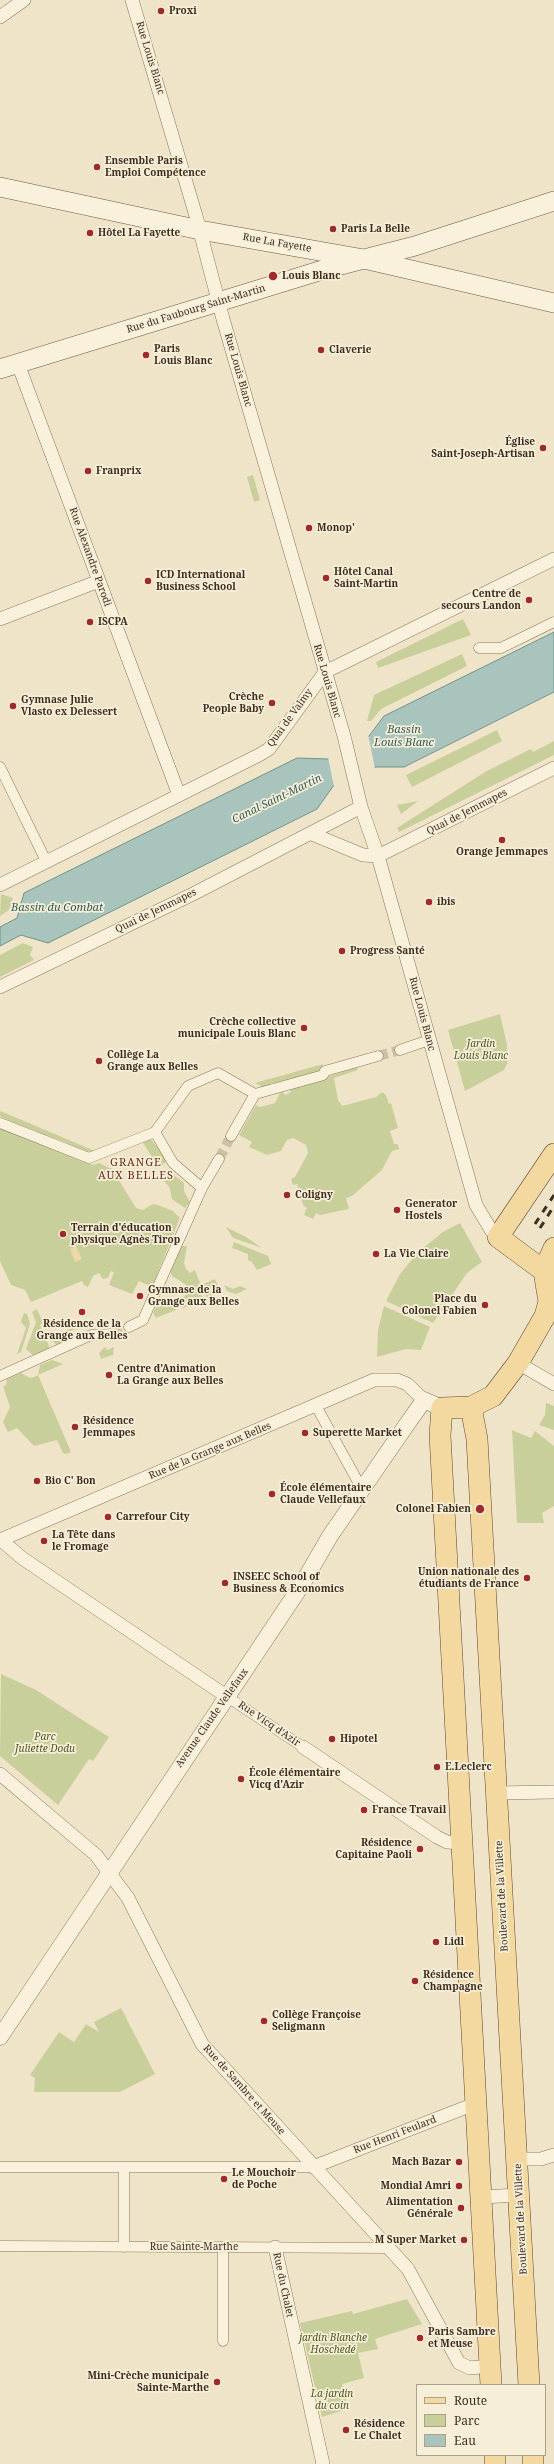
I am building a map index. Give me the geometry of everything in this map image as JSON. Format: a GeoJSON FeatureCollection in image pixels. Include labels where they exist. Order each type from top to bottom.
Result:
{"type":"FeatureCollection","features":[{"type":"Feature","properties":{"kind":"main road","name":"Rue La Fayette"},"geometry":{"type":"LineString","coordinates":[[0,187],[200,230],[364,259],[554,303]]}},
{"type":"Feature","properties":{"kind":"main road","name":"Rue du Faubourg Saint-Martin"},"geometry":{"type":"LineString","coordinates":[[0,369],[219,301],[364,259],[415,246],[554,201]]}},
{"type":"Feature","properties":{"kind":"main road"},"geometry":{"type":"LineString","coordinates":[[544,1271],[498,1237],[554,1154]]}},
{"type":"Feature","properties":{"kind":"main road"},"geometry":{"type":"LineString","coordinates":[[490,2376],[477,2103],[440,1446],[428,1401],[471,1406],[493,1396],[518,1363],[545,1316],[551,1301],[544,1271],[554,1248]]}},
{"type":"Feature","properties":{"kind":"main road","name":"Boulevard de la Villette"},"geometry":{"type":"LineString","coordinates":[[471,1406],[477,1439],[518,2159],[529,2384]]}},
{"type":"Feature","properties":{"kind":"street"},"geometry":{"type":"LineString","coordinates":[[0,17],[24,0]]}},
{"type":"Feature","properties":{"kind":"street","name":"Rue Louis Blanc"},"geometry":{"type":"LineString","coordinates":[[132,0],[200,230],[344,739],[361,807],[378,856],[476,1205],[491,1230],[498,1237]]}},
{"type":"Feature","properties":{"kind":"street","name":"Rue Alexandre Parodi"},"geometry":{"type":"LineString","coordinates":[[18,364],[179,795]]}},
{"type":"Feature","properties":{"kind":"street","name":"Quai de Valmy"},"geometry":{"type":"LineString","coordinates":[[0,885],[269,749],[325,672],[554,559]]}},
{"type":"Feature","properties":{"kind":"street"},"geometry":{"type":"LineString","coordinates":[[0,619],[99,581]]}},
{"type":"Feature","properties":{"kind":"street"},"geometry":{"type":"LineString","coordinates":[[479,648],[501,648],[554,622]]}},
{"type":"Feature","properties":{"kind":"street"},"geometry":{"type":"LineString","coordinates":[[0,768],[46,861]]}},
{"type":"Feature","properties":{"kind":"street","name":"Quai de Jemmapes"},"geometry":{"type":"LineString","coordinates":[[378,856],[554,768]]}},
{"type":"Feature","properties":{"kind":"street","name":"Quai de Jemmapes"},"geometry":{"type":"LineString","coordinates":[[0,987],[312,834],[361,807]]}},
{"type":"Feature","properties":{"kind":"street"},"geometry":{"type":"LineString","coordinates":[[312,834],[363,855],[378,856]]}},
{"type":"Feature","properties":{"kind":"street"},"geometry":{"type":"LineString","coordinates":[[400,1050],[429,1040]]}},
{"type":"Feature","properties":{"kind":"street"},"geometry":{"type":"LineString","coordinates":[[231,1136],[255,1094],[320,1076],[325,1070],[378,1056]]}},
{"type":"Feature","properties":{"kind":"street"},"geometry":{"type":"LineString","coordinates":[[0,1123],[89,1158],[155,1132],[188,1086],[218,1073],[255,1094]]}},
{"type":"Feature","properties":{"kind":"street"},"geometry":{"type":"LineString","coordinates":[[155,1132],[173,1164],[202,1188]]}},
{"type":"Feature","properties":{"kind":"street"},"geometry":{"type":"LineString","coordinates":[[129,1327],[143,1320],[202,1188],[219,1159]]}},
{"type":"Feature","properties":{"kind":"street"},"geometry":{"type":"LineString","coordinates":[[0,1376],[91,1335],[113,1334]]}},
{"type":"Feature","properties":{"kind":"street"},"geometry":{"type":"LineString","coordinates":[[518,1363],[554,1384]]}},
{"type":"Feature","properties":{"kind":"street","name":"Rue de la Grange aux Belles"},"geometry":{"type":"LineString","coordinates":[[0,1540],[374,1380],[397,1380],[407,1384],[428,1401]]}},
{"type":"Feature","properties":{"kind":"street","name":"Avenue Claude Vellefaux"},"geometry":{"type":"LineString","coordinates":[[0,2037],[226,1696],[297,1593],[330,1536],[428,1401]]}},
{"type":"Feature","properties":{"kind":"street"},"geometry":{"type":"LineString","coordinates":[[316,1406],[362,1490]]}},
{"type":"Feature","properties":{"kind":"street","name":"Rue Vicq d'Azir"},"geometry":{"type":"LineString","coordinates":[[0,1540],[22,1558],[437,1837],[447,1842],[463,1843]]}},
{"type":"Feature","properties":{"kind":"street","name":"Rue de Sambre et Meuse"},"geometry":{"type":"LineString","coordinates":[[0,1774],[96,1855],[128,1898],[202,2044],[408,2269],[459,2363],[490,2376]]}},
{"type":"Feature","properties":{"kind":"street"},"geometry":{"type":"LineString","coordinates":[[496,1793],[554,1792]]}},
{"type":"Feature","properties":{"kind":"street","name":"Rue Henri Feulard"},"geometry":{"type":"LineString","coordinates":[[313,2167],[477,2103]]}},
{"type":"Feature","properties":{"kind":"street"},"geometry":{"type":"LineString","coordinates":[[518,2159],[541,2159],[554,2155]]}},
{"type":"Feature","properties":{"kind":"street"},"geometry":{"type":"LineString","coordinates":[[0,2167],[313,2167]]}},
{"type":"Feature","properties":{"kind":"street"},"geometry":{"type":"LineString","coordinates":[[124,2167],[124,2247]]}},
{"type":"Feature","properties":{"kind":"street"},"geometry":{"type":"LineString","coordinates":[[482,2197],[519,2195]]}},
{"type":"Feature","properties":{"kind":"street","name":"Rue Sainte-Marthe"},"geometry":{"type":"LineString","coordinates":[[0,2246],[389,2248]]}},
{"type":"Feature","properties":{"kind":"street"},"geometry":{"type":"LineString","coordinates":[[222,2341],[223,2247]]}},
{"type":"Feature","properties":{"kind":"street","name":"Rue du Chalet"},"geometry":{"type":"LineString","coordinates":[[275,2247],[323,2464]]}},
{"type":"Feature","properties":{"kind":"green space"},"geometry":{"type":"Polygon","coordinates":[[[253,475],[260,500],[254,502],[247,477],[253,475]]]}},
{"type":"Feature","properties":{"kind":"green space"},"geometry":{"type":"Polygon","coordinates":[[[463,619],[471,635],[378,668],[376,662],[463,619]]]}},
{"type":"Feature","properties":{"kind":"green space"},"geometry":{"type":"Polygon","coordinates":[[[462,654],[467,666],[381,709],[371,721],[367,721],[374,695],[462,654]]]}},
{"type":"Feature","properties":{"kind":"green space"},"geometry":{"type":"Polygon","coordinates":[[[497,730],[502,741],[412,787],[406,775],[497,730]]]}},
{"type":"Feature","properties":{"kind":"green space"},"geometry":{"type":"Polygon","coordinates":[[[554,741],[554,755],[399,832],[397,828],[485,772],[531,749],[533,752],[554,741]]]}},
{"type":"Feature","properties":{"kind":"green space"},"geometry":{"type":"Polygon","coordinates":[[[418,801],[401,814],[397,805],[418,801]]]}},
{"type":"Feature","properties":{"kind":"green space"},"geometry":{"type":"Polygon","coordinates":[[[1,894],[13,898],[9,910],[0,916],[1,894]]]}},
{"type":"Feature","properties":{"kind":"green space"},"geometry":{"type":"Polygon","coordinates":[[[23,943],[33,947],[30,955],[34,960],[0,977],[0,955],[23,943]]]}},
{"type":"Feature","properties":{"kind":"green space","name":"Jardin Louis Blanc"},"geometry":{"type":"Polygon","coordinates":[[[500,1014],[507,1045],[507,1064],[504,1070],[465,1091],[448,1030],[500,1014]]]}},
{"type":"Feature","properties":{"kind":"green space"},"geometry":{"type":"Polygon","coordinates":[[[323,1064],[320,1072],[302,1075],[300,1078],[272,1083],[264,1088],[255,1083],[323,1064]]]}},
{"type":"Feature","properties":{"kind":"green space"},"geometry":{"type":"Polygon","coordinates":[[[357,1067],[358,1070],[334,1078],[338,1100],[342,1106],[376,1097],[382,1092],[386,1095],[389,1104],[391,1103],[398,1128],[390,1131],[394,1144],[398,1144],[399,1149],[392,1151],[382,1170],[352,1196],[346,1198],[349,1209],[320,1215],[316,1213],[313,1219],[304,1215],[307,1208],[303,1205],[297,1184],[293,1185],[291,1179],[295,1177],[308,1153],[306,1145],[293,1138],[287,1140],[281,1151],[267,1155],[249,1147],[252,1142],[239,1135],[256,1105],[260,1107],[275,1103],[281,1091],[286,1095],[291,1092],[290,1089],[357,1067]]]}},
{"type":"Feature","properties":{"kind":"green space"},"geometry":{"type":"Polygon","coordinates":[[[0,1111],[95,1151],[89,1154],[62,1141],[6,1121],[0,1116],[0,1111]]]}},
{"type":"Feature","properties":{"kind":"green space","name":"Terrain d'éducation physique Agnès Tirop"},"geometry":{"type":"Polygon","coordinates":[[[0,1127],[93,1165],[99,1163],[112,1169],[136,1208],[143,1210],[153,1204],[158,1205],[173,1211],[180,1218],[152,1287],[139,1281],[132,1294],[109,1285],[114,1272],[111,1271],[108,1278],[103,1279],[99,1273],[93,1276],[88,1287],[84,1285],[82,1281],[31,1302],[25,1290],[11,1285],[0,1261],[0,1127]]]}},
{"type":"Feature","properties":{"kind":"green space"},"geometry":{"type":"Polygon","coordinates":[[[149,1137],[168,1160],[159,1168],[142,1141],[149,1137]]]}},
{"type":"Feature","properties":{"kind":"green space"},"geometry":{"type":"Polygon","coordinates":[[[170,1172],[184,1183],[184,1191],[190,1202],[185,1208],[172,1199],[170,1188],[164,1181],[165,1174],[170,1172]]]}},
{"type":"Feature","properties":{"kind":"green space"},"geometry":{"type":"Polygon","coordinates":[[[460,1223],[482,1262],[467,1273],[433,1323],[386,1301],[400,1274],[418,1252],[443,1232],[460,1223]]]}},
{"type":"Feature","properties":{"kind":"green space"},"geometry":{"type":"Polygon","coordinates":[[[226,1227],[246,1237],[262,1248],[233,1238],[226,1227]]]}},
{"type":"Feature","properties":{"kind":"green space"},"geometry":{"type":"Polygon","coordinates":[[[234,1242],[268,1256],[271,1264],[257,1270],[252,1262],[248,1260],[248,1254],[232,1248],[234,1242]]]}},
{"type":"Feature","properties":{"kind":"green space"},"geometry":{"type":"Polygon","coordinates":[[[182,1246],[187,1246],[184,1263],[186,1269],[190,1273],[195,1270],[201,1285],[215,1279],[218,1286],[214,1295],[207,1298],[204,1292],[201,1294],[203,1299],[183,1308],[181,1302],[186,1294],[185,1284],[172,1276],[170,1271],[177,1251],[182,1246]]]}},
{"type":"Feature","properties":{"kind":"green space"},"geometry":{"type":"Polygon","coordinates":[[[224,1285],[233,1289],[240,1286],[247,1289],[236,1294],[227,1291],[224,1285]]]}},
{"type":"Feature","properties":{"kind":"green space"},"geometry":{"type":"Polygon","coordinates":[[[162,1302],[174,1305],[176,1310],[156,1318],[153,1313],[157,1304],[162,1302]]]}},
{"type":"Feature","properties":{"kind":"green space"},"geometry":{"type":"Polygon","coordinates":[[[384,1306],[430,1327],[421,1350],[406,1349],[377,1357],[378,1330],[384,1306]]]}},
{"type":"Feature","properties":{"kind":"green space"},"geometry":{"type":"Polygon","coordinates":[[[37,1309],[43,1323],[40,1325],[49,1346],[49,1350],[35,1357],[26,1349],[36,1322],[32,1312],[37,1309]]]}},
{"type":"Feature","properties":{"kind":"green space"},"geometry":{"type":"Polygon","coordinates":[[[24,1313],[27,1314],[30,1324],[21,1352],[17,1354],[26,1328],[21,1322],[24,1313]]]}},
{"type":"Feature","properties":{"kind":"green space"},"geometry":{"type":"Polygon","coordinates":[[[88,1321],[85,1327],[69,1331],[66,1341],[57,1345],[54,1343],[51,1337],[88,1321]]]}},
{"type":"Feature","properties":{"kind":"green space"},"geometry":{"type":"Polygon","coordinates":[[[105,1347],[107,1350],[114,1347],[113,1355],[101,1359],[99,1353],[105,1347]]]}},
{"type":"Feature","properties":{"kind":"green space"},"geometry":{"type":"Polygon","coordinates":[[[52,1360],[63,1364],[38,1375],[40,1365],[52,1360]]]}},
{"type":"Feature","properties":{"kind":"green space"},"geometry":{"type":"Polygon","coordinates":[[[21,1373],[30,1378],[38,1375],[71,1452],[66,1454],[63,1453],[57,1440],[34,1446],[17,1428],[8,1432],[3,1422],[10,1407],[3,1386],[6,1385],[7,1379],[21,1373]]]}},
{"type":"Feature","properties":{"kind":"green space"},"geometry":{"type":"Polygon","coordinates":[[[546,1403],[554,1406],[554,1430],[539,1425],[545,1415],[546,1403]]]}},
{"type":"Feature","properties":{"kind":"green space"},"geometry":{"type":"Polygon","coordinates":[[[512,1430],[531,1438],[535,1431],[554,1446],[554,1506],[542,1513],[544,1523],[517,1523],[512,1430]]]}},
{"type":"Feature","properties":{"kind":"green space","name":"Parc Juliette Dodu"},"geometry":{"type":"Polygon","coordinates":[[[1,1674],[36,1690],[109,1737],[93,1761],[89,1759],[58,1805],[0,1756],[1,1674]]]}},
{"type":"Feature","properties":{"kind":"green space"},"geometry":{"type":"Polygon","coordinates":[[[121,2008],[155,2074],[120,2092],[34,2092],[35,2078],[30,2075],[59,2032],[74,2042],[86,2024],[99,2032],[94,2022],[121,2008]]]}},
{"type":"Feature","properties":{"kind":"green space","name":"jardin Blanche Hoschedé"},"geometry":{"type":"Polygon","coordinates":[[[407,2299],[422,2324],[375,2339],[378,2349],[358,2353],[364,2378],[342,2384],[348,2409],[322,2417],[300,2323],[352,2311],[353,2314],[407,2299]]]}},
{"type":"Feature","properties":{"kind":"sand"},"geometry":{"type":"Polygon","coordinates":[[[76,1246],[82,1259],[75,1262],[70,1249],[76,1246]]]}},
{"type":"Feature","properties":{"kind":"water","name":"Bassin du Combat"},"geometry":{"type":"Polygon","coordinates":[[[554,632],[554,692],[404,767],[376,767],[334,785],[317,809],[48,943],[21,935],[0,946],[0,927],[17,918],[24,893],[297,758],[328,759],[369,736],[384,716],[554,632]]]}},
{"type":"Feature","properties":{"kind":"pier"},"geometry":{"type":"Polygon","coordinates":[[[368,734],[375,769],[334,787],[328,757],[368,734]]]}},
{"type":"Feature","properties":{"kind":"tunnel"},"geometry":{"type":"LineString","coordinates":[[378,1056],[400,1050]]}},
{"type":"Feature","properties":{"kind":"tunnel"},"geometry":{"type":"LineString","coordinates":[[219,1159],[231,1136]]}},
{"type":"Feature","properties":{"kind":"tunnel"},"geometry":{"type":"LineString","coordinates":[[113,1334],[129,1327]]}},
{"type":"Feature","properties":{"kind":"railway"},"geometry":{"type":"LineString","coordinates":[[535,1224],[554,1195]]}},
{"type":"Feature","properties":{"kind":"railway"},"geometry":{"type":"LineString","coordinates":[[540,1228],[554,1206]]}},
{"type":"Feature","properties":{"kind":"place","name":"Proxi"},"geometry":{"type":"Point","coordinates":[161,11]}},
{"type":"Feature","properties":{"kind":"place","name":"Ensemble Paris Emploi Compétence"},"geometry":{"type":"Point","coordinates":[97,167]}},
{"type":"Feature","properties":{"kind":"place","name":"Paris La Belle"},"geometry":{"type":"Point","coordinates":[333,229]}},
{"type":"Feature","properties":{"kind":"place","name":"Hôtel La Fayette"},"geometry":{"type":"Point","coordinates":[90,233]}},
{"type":"Feature","properties":{"kind":"place","name":"Louis Blanc"},"geometry":{"type":"Point","coordinates":[273,276]}},
{"type":"Feature","properties":{"kind":"place","name":"Claverie"},"geometry":{"type":"Point","coordinates":[321,350]}},
{"type":"Feature","properties":{"kind":"place","name":"Paris Louis Blanc"},"geometry":{"type":"Point","coordinates":[146,355]}},
{"type":"Feature","properties":{"kind":"place","name":"Église Saint-Joseph-Artisan"},"geometry":{"type":"Point","coordinates":[543,448]}},
{"type":"Feature","properties":{"kind":"place","name":"Franprix"},"geometry":{"type":"Point","coordinates":[88,471]}},
{"type":"Feature","properties":{"kind":"place","name":"Monop'"},"geometry":{"type":"Point","coordinates":[309,528]}},
{"type":"Feature","properties":{"kind":"place","name":"Hôtel Canal Saint-Martin"},"geometry":{"type":"Point","coordinates":[326,578]}},
{"type":"Feature","properties":{"kind":"place","name":"ICD International Business School"},"geometry":{"type":"Point","coordinates":[148,581]}},
{"type":"Feature","properties":{"kind":"place","name":"Centre de secours Landon"},"geometry":{"type":"Point","coordinates":[529,600]}},
{"type":"Feature","properties":{"kind":"place","name":"ISCPA"},"geometry":{"type":"Point","coordinates":[90,622]}},
{"type":"Feature","properties":{"kind":"place","name":"Crèche People Baby"},"geometry":{"type":"Point","coordinates":[272,703]}},
{"type":"Feature","properties":{"kind":"place","name":"Gymnase Julie Vlasto ex Delessert"},"geometry":{"type":"Point","coordinates":[13,706]}},
{"type":"Feature","properties":{"kind":"place","name":"Orange Jemmapes"},"geometry":{"type":"Point","coordinates":[502,840]}},
{"type":"Feature","properties":{"kind":"place","name":"ibis"},"geometry":{"type":"Point","coordinates":[429,902]}},
{"type":"Feature","properties":{"kind":"place","name":"Progress Santé"},"geometry":{"type":"Point","coordinates":[342,951]}},
{"type":"Feature","properties":{"kind":"place","name":"Crèche collective municipale Louis Blanc"},"geometry":{"type":"Point","coordinates":[304,1028]}},
{"type":"Feature","properties":{"kind":"place","name":"Collège La Grange aux Belles"},"geometry":{"type":"Point","coordinates":[99,1061]}},
{"type":"Feature","properties":{"kind":"place","name":"Coligny"},"geometry":{"type":"Point","coordinates":[287,1195]}},
{"type":"Feature","properties":{"kind":"place","name":"Generator Hostels"},"geometry":{"type":"Point","coordinates":[397,1210]}},
{"type":"Feature","properties":{"kind":"place","name":"Terrain d'éducation physique Agnès Tirop"},"geometry":{"type":"Point","coordinates":[63,1234]}},
{"type":"Feature","properties":{"kind":"place","name":"La Vie Claire"},"geometry":{"type":"Point","coordinates":[376,1254]}},
{"type":"Feature","properties":{"kind":"place","name":"Gymnase de la Grange aux Belles"},"geometry":{"type":"Point","coordinates":[140,1296]}},
{"type":"Feature","properties":{"kind":"place","name":"Place du Colonel Fabien"},"geometry":{"type":"Point","coordinates":[485,1305]}},
{"type":"Feature","properties":{"kind":"place","name":"Résidence de la Grange aux Belles"},"geometry":{"type":"Point","coordinates":[82,1312]}},
{"type":"Feature","properties":{"kind":"place","name":"Centre d’Animation La Grange aux Belles"},"geometry":{"type":"Point","coordinates":[109,1375]}},
{"type":"Feature","properties":{"kind":"place","name":"Résidence Jemmapes"},"geometry":{"type":"Point","coordinates":[75,1427]}},
{"type":"Feature","properties":{"kind":"place","name":"Superette Market"},"geometry":{"type":"Point","coordinates":[305,1433]}},
{"type":"Feature","properties":{"kind":"place","name":"Bio C' Bon"},"geometry":{"type":"Point","coordinates":[37,1481]}},
{"type":"Feature","properties":{"kind":"place","name":"École élémentaire Claude Vellefaux"},"geometry":{"type":"Point","coordinates":[272,1494]}},
{"type":"Feature","properties":{"kind":"place","name":"Colonel Fabien"},"geometry":{"type":"Point","coordinates":[480,1509]}},
{"type":"Feature","properties":{"kind":"place","name":"Carrefour City"},"geometry":{"type":"Point","coordinates":[108,1517]}},
{"type":"Feature","properties":{"kind":"place","name":"La Tête dans le Fromage"},"geometry":{"type":"Point","coordinates":[44,1541]}},
{"type":"Feature","properties":{"kind":"place","name":"Union nationale des étudiants de France"},"geometry":{"type":"Point","coordinates":[527,1578]}},
{"type":"Feature","properties":{"kind":"place","name":"INSEEC School of Business & Economics"},"geometry":{"type":"Point","coordinates":[225,1583]}},
{"type":"Feature","properties":{"kind":"place","name":"Hipotel"},"geometry":{"type":"Point","coordinates":[332,1739]}},
{"type":"Feature","properties":{"kind":"place","name":"E.Leclerc"},"geometry":{"type":"Point","coordinates":[437,1767]}},
{"type":"Feature","properties":{"kind":"place","name":"École élémentaire Vicq d'Azir"},"geometry":{"type":"Point","coordinates":[241,1779]}},
{"type":"Feature","properties":{"kind":"place","name":"France Travail"},"geometry":{"type":"Point","coordinates":[364,1810]}},
{"type":"Feature","properties":{"kind":"place","name":"Résidence Capitaine Paoli"},"geometry":{"type":"Point","coordinates":[420,1849]}},
{"type":"Feature","properties":{"kind":"place","name":"Lidl"},"geometry":{"type":"Point","coordinates":[436,1942]}},
{"type":"Feature","properties":{"kind":"place","name":"Résidence Champagne"},"geometry":{"type":"Point","coordinates":[415,1981]}},
{"type":"Feature","properties":{"kind":"place","name":"Collège Françoise Seligmann"},"geometry":{"type":"Point","coordinates":[264,2021]}},
{"type":"Feature","properties":{"kind":"place","name":"Mach Bazar"},"geometry":{"type":"Point","coordinates":[459,2162]}},
{"type":"Feature","properties":{"kind":"place","name":"Le Mouchoir de Poche"},"geometry":{"type":"Point","coordinates":[224,2179]}},
{"type":"Feature","properties":{"kind":"place","name":"Mondial Amri"},"geometry":{"type":"Point","coordinates":[459,2186]}},
{"type":"Feature","properties":{"kind":"place","name":"Alimentation Générale"},"geometry":{"type":"Point","coordinates":[461,2208]}},
{"type":"Feature","properties":{"kind":"place","name":"M Super Market"},"geometry":{"type":"Point","coordinates":[464,2240]}},
{"type":"Feature","properties":{"kind":"place","name":"Paris Sambre et Meuse"},"geometry":{"type":"Point","coordinates":[420,2338]}},
{"type":"Feature","properties":{"kind":"place","name":"Mini-Crèche municipale Sainte-Marthe"},"geometry":{"type":"Point","coordinates":[217,2382]}},
{"type":"Feature","properties":{"kind":"place","name":"Résidence Le Chalet"},"geometry":{"type":"Point","coordinates":[346,2430]}},
{"type":"Feature","properties":{"kind":"district","name":"GRANGE AUX BELLES"},"geometry":{"type":"Point","coordinates":[136,1169]}},
{"type":"Feature","properties":{"kind":"water label","name":"Bassin Louis Blanc"},"geometry":{"type":"Point","coordinates":[404,736]}},
{"type":"Feature","properties":{"kind":"water label","name":"Canal Saint-Martin"},"geometry":{"type":"Point","coordinates":[277,799]}},
{"type":"Feature","properties":{"kind":"park label","name":"La jardin du coin"},"geometry":{"type":"Point","coordinates":[332,2400]}}]}
